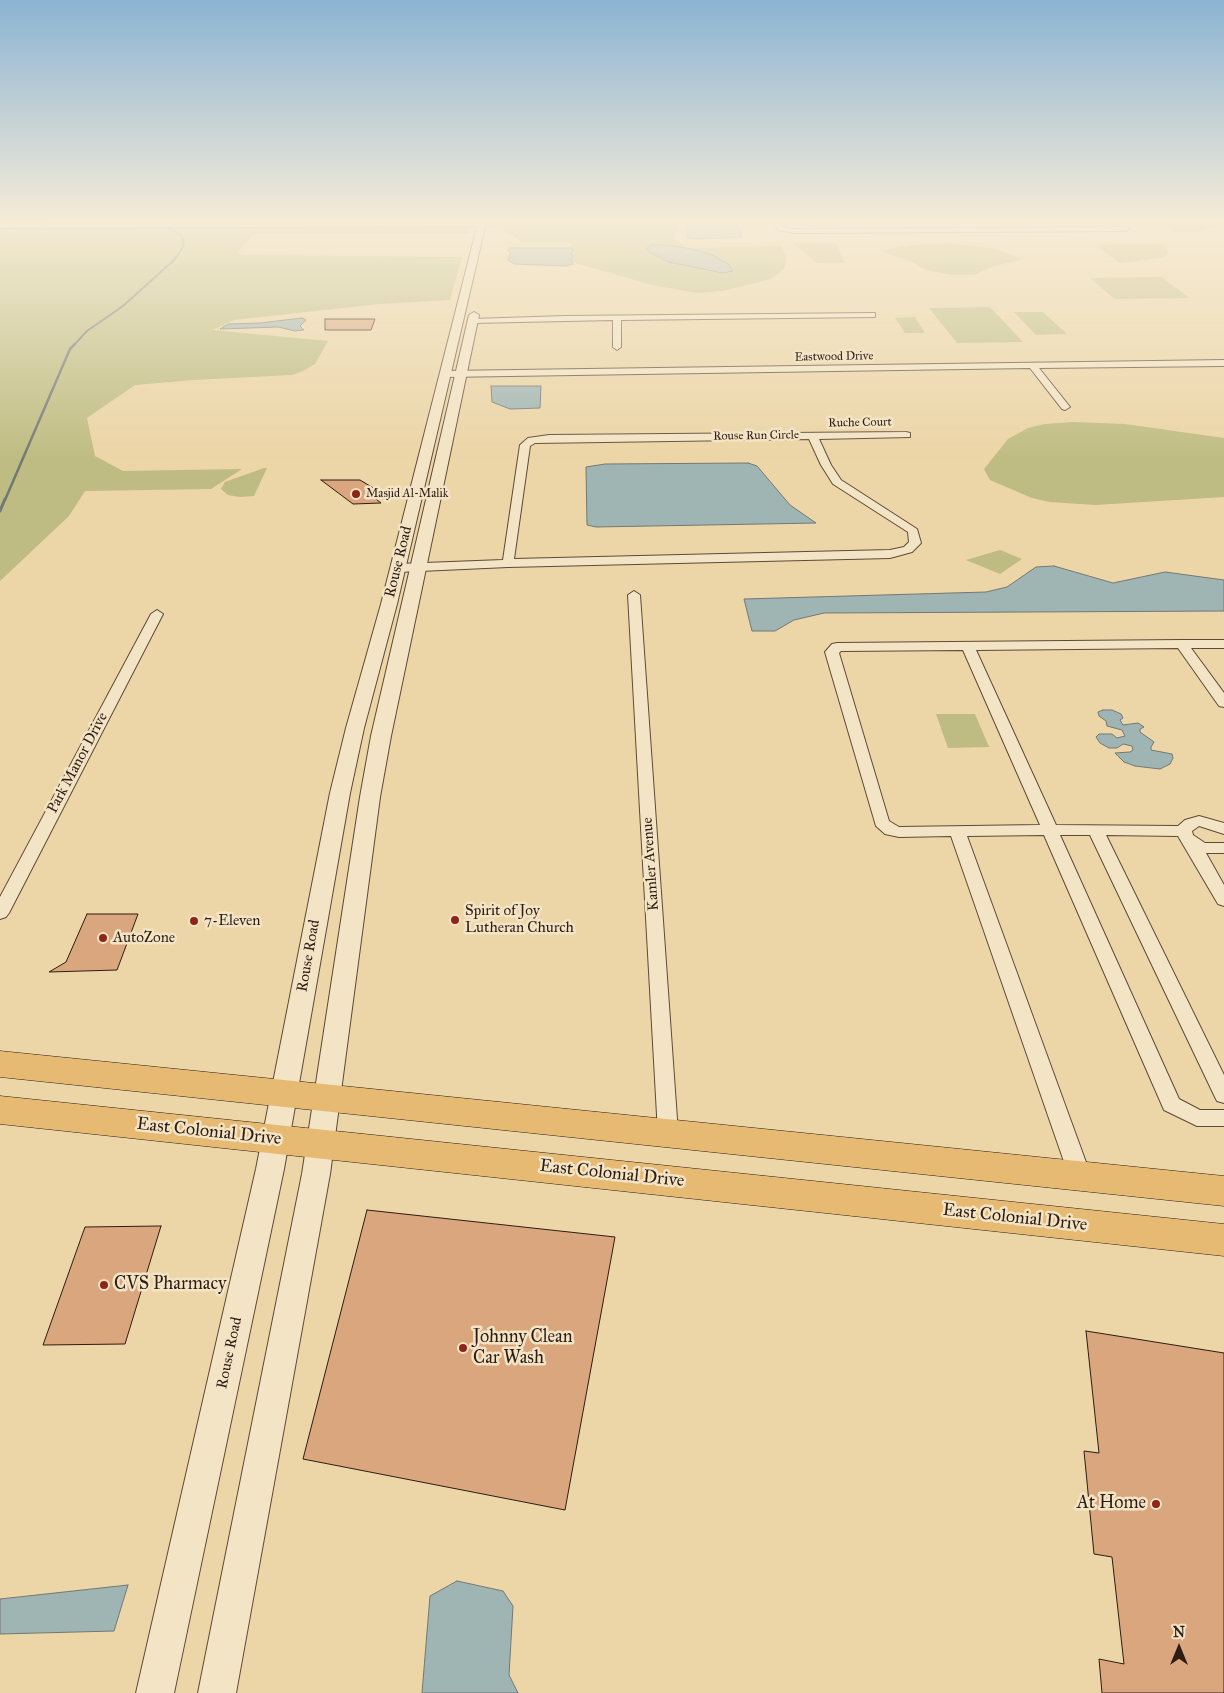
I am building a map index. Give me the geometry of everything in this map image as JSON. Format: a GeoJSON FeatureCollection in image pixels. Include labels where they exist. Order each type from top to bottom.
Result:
{"type":"FeatureCollection","features":[{"type":"Feature","properties":{"kind":"highway"},"geometry":{"type":"LineString","coordinates":[[0,1064],[1224,1191]]}},
{"type":"Feature","properties":{"kind":"highway","name":"East Colonial Drive"},"geometry":{"type":"LineString","coordinates":[[0,1110],[1224,1240]]}},
{"type":"Feature","properties":{"kind":"street","name":"Rouse Road"},"geometry":{"type":"LineString","coordinates":[[217,1693],[282,1358],[321,1144],[370,797],[381,736],[421,563],[467,302]]}},
{"type":"Feature","properties":{"kind":"street","name":"Rouse Road"},"geometry":{"type":"LineString","coordinates":[[155,1693],[276,1139],[326,860],[340,793],[399,564],[453,374],[472,321],[476,302]]}},
{"type":"Feature","properties":{"kind":"street"},"geometry":{"type":"LineString","coordinates":[[472,321],[872,315]]}},
{"type":"Feature","properties":{"kind":"street"},"geometry":{"type":"LineString","coordinates":[[617,318],[617,347]]}},
{"type":"Feature","properties":{"kind":"street","name":"Eastwood Drive"},"geometry":{"type":"LineString","coordinates":[[453,374],[1219,363]]}},
{"type":"Feature","properties":{"kind":"street"},"geometry":{"type":"LineString","coordinates":[[1219,363],[1224,371]]}},
{"type":"Feature","properties":{"kind":"street"},"geometry":{"type":"LineString","coordinates":[[1034,366],[1065,407]]}},
{"type":"Feature","properties":{"kind":"street","name":"Ruche Court"},"geometry":{"type":"LineString","coordinates":[[813,436],[906,435]]}},
{"type":"Feature","properties":{"kind":"street","name":"Rouse Run Circle"},"geometry":{"type":"LineString","coordinates":[[399,564],[508,563],[890,554],[908,550],[915,543],[913,531],[837,482],[826,465],[813,436],[549,438],[532,440],[524,445],[508,563]]}},
{"type":"Feature","properties":{"kind":"street","name":"Kamler Avenue"},"geometry":{"type":"LineString","coordinates":[[634,595],[668,1133]]}},
{"type":"Feature","properties":{"kind":"street","name":"Park Manor Drive"},"geometry":{"type":"LineString","coordinates":[[0,913],[157,614]]}},
{"type":"Feature","properties":{"kind":"street"},"geometry":{"type":"LineString","coordinates":[[1182,644],[1224,703]]}},
{"type":"Feature","properties":{"kind":"street"},"geometry":{"type":"LineString","coordinates":[[1224,644],[838,648],[832,652],[882,823],[891,830],[898,832],[1095,830],[1188,836],[1210,849],[1224,848]]}},
{"type":"Feature","properties":{"kind":"street"},"geometry":{"type":"LineString","coordinates":[[968,646],[1172,1104],[1197,1118],[1224,1118]]}},
{"type":"Feature","properties":{"kind":"street"},"geometry":{"type":"LineString","coordinates":[[1224,829],[1216,825],[1199,822],[1186,826],[1188,836],[1224,900]]}},
{"type":"Feature","properties":{"kind":"street"},"geometry":{"type":"LineString","coordinates":[[1095,830],[1224,1095]]}},
{"type":"Feature","properties":{"kind":"street"},"geometry":{"type":"LineString","coordinates":[[957,831],[1080,1176]]}},
{"type":"Feature","properties":{"kind":"shaded area"},"geometry":{"type":"Polygon","coordinates":[[[0,302],[415,302],[234,320],[213,330],[328,341],[315,364],[292,375],[135,385],[87,418],[95,456],[123,471],[242,469],[211,489],[85,491],[69,516],[0,581],[0,302]]]}},
{"type":"Feature","properties":{"kind":"shaded area"},"geometry":{"type":"Polygon","coordinates":[[[990,307],[1023,342],[957,343],[929,308],[990,307]]]}},
{"type":"Feature","properties":{"kind":"shaded area"},"geometry":{"type":"Polygon","coordinates":[[[1014,312],[1043,312],[1067,334],[1036,335],[1014,312]]]}},
{"type":"Feature","properties":{"kind":"shaded area"},"geometry":{"type":"Polygon","coordinates":[[[915,317],[925,333],[905,333],[895,318],[915,317]]]}},
{"type":"Feature","properties":{"kind":"shaded area"},"geometry":{"type":"Polygon","coordinates":[[[1073,422],[1125,424],[1224,438],[1224,497],[1095,505],[1050,502],[1032,498],[990,480],[984,469],[1008,439],[1028,428],[1045,424],[1073,422]]]}},
{"type":"Feature","properties":{"kind":"shaded area"},"geometry":{"type":"Polygon","coordinates":[[[267,468],[254,496],[240,497],[228,495],[221,489],[225,482],[267,468]]]}},
{"type":"Feature","properties":{"kind":"shaded area"},"geometry":{"type":"Polygon","coordinates":[[[1000,550],[1022,559],[1000,574],[966,560],[1000,550]]]}},
{"type":"Feature","properties":{"kind":"shaded area"},"geometry":{"type":"Polygon","coordinates":[[[936,714],[975,714],[989,747],[948,748],[936,714]]]}},
{"type":"Feature","properties":{"kind":"water"},"geometry":{"type":"Polygon","coordinates":[[[302,318],[306,320],[300,326],[304,330],[295,331],[278,327],[220,329],[228,324],[260,323],[302,318]]]}},
{"type":"Feature","properties":{"kind":"water"},"geometry":{"type":"Polygon","coordinates":[[[491,386],[541,386],[540,408],[510,409],[492,402],[491,386]]]}},
{"type":"Feature","properties":{"kind":"water"},"geometry":{"type":"Polygon","coordinates":[[[748,463],[757,466],[790,505],[816,523],[596,527],[587,525],[586,467],[605,464],[748,463]]]}},
{"type":"Feature","properties":{"kind":"water"},"geometry":{"type":"Polygon","coordinates":[[[1054,566],[1113,583],[1165,572],[1224,580],[1224,611],[824,613],[794,620],[775,631],[752,631],[744,599],[986,592],[1007,587],[1036,567],[1054,566]]]}},
{"type":"Feature","properties":{"kind":"water"},"geometry":{"type":"Polygon","coordinates":[[[1112,710],[1121,714],[1123,718],[1120,720],[1123,725],[1138,723],[1144,727],[1140,729],[1140,732],[1154,742],[1151,750],[1172,754],[1173,758],[1170,764],[1160,769],[1135,766],[1124,762],[1115,753],[1130,752],[1133,750],[1132,746],[1123,744],[1117,748],[1109,748],[1100,743],[1096,737],[1099,734],[1112,734],[1117,738],[1125,736],[1122,730],[1107,726],[1106,721],[1099,716],[1098,712],[1112,710]]]}},
{"type":"Feature","properties":{"kind":"water"},"geometry":{"type":"Polygon","coordinates":[[[457,1581],[503,1591],[513,1606],[509,1675],[518,1693],[422,1693],[430,1596],[457,1581]]]}},
{"type":"Feature","properties":{"kind":"water"},"geometry":{"type":"Polygon","coordinates":[[[128,1585],[114,1631],[0,1634],[0,1599],[128,1585]]]}},
{"type":"Feature","properties":{"kind":"building"},"geometry":{"type":"Polygon","coordinates":[[[325,319],[375,319],[371,330],[325,330],[325,319]]]}},
{"type":"Feature","properties":{"kind":"building","name":"Masjid Al-Malik"},"geometry":{"type":"Polygon","coordinates":[[[321,480],[360,480],[375,489],[372,496],[381,503],[353,504],[321,480]]]}},
{"type":"Feature","properties":{"kind":"building","name":"AutoZone"},"geometry":{"type":"Polygon","coordinates":[[[87,914],[138,914],[117,970],[49,972],[66,962],[87,914]]]}},
{"type":"Feature","properties":{"kind":"building","name":"Johnny Clean Car Wash"},"geometry":{"type":"Polygon","coordinates":[[[367,1210],[615,1237],[565,1510],[303,1459],[367,1210]]]}},
{"type":"Feature","properties":{"kind":"building","name":"CVS Pharmacy"},"geometry":{"type":"Polygon","coordinates":[[[161,1226],[125,1344],[43,1345],[85,1227],[161,1226]]]}},
{"type":"Feature","properties":{"kind":"building","name":"At Home"},"geometry":{"type":"Polygon","coordinates":[[[1086,1331],[1224,1353],[1224,1693],[1102,1693],[1099,1659],[1124,1664],[1112,1557],[1094,1554],[1084,1451],[1099,1453],[1086,1331]]]}},
{"type":"Feature","properties":{"kind":"waterway"},"geometry":{"type":"LineString","coordinates":[[74,345],[87,331],[127,302]]}},
{"type":"Feature","properties":{"kind":"waterway"},"geometry":{"type":"LineString","coordinates":[[5,500],[70,349],[74,345]]}},
{"type":"Feature","properties":{"kind":"waterway"},"geometry":{"type":"LineString","coordinates":[[0,511],[5,499]]}},
{"type":"Feature","properties":{"kind":"place","name":"Masjid Al-Malik"},"geometry":{"type":"Point","coordinates":[356,494]}},
{"type":"Feature","properties":{"kind":"place","name":"Spirit of Joy Lutheran Church"},"geometry":{"type":"Point","coordinates":[455,920]}},
{"type":"Feature","properties":{"kind":"place","name":"7-Eleven"},"geometry":{"type":"Point","coordinates":[194,921]}},
{"type":"Feature","properties":{"kind":"place","name":"AutoZone"},"geometry":{"type":"Point","coordinates":[103,938]}},
{"type":"Feature","properties":{"kind":"place","name":"CVS Pharmacy"},"geometry":{"type":"Point","coordinates":[104,1285]}},
{"type":"Feature","properties":{"kind":"place","name":"Johnny Clean Car Wash"},"geometry":{"type":"Point","coordinates":[463,1348]}},
{"type":"Feature","properties":{"kind":"place","name":"At Home"},"geometry":{"type":"Point","coordinates":[1156,1504]}}]}
